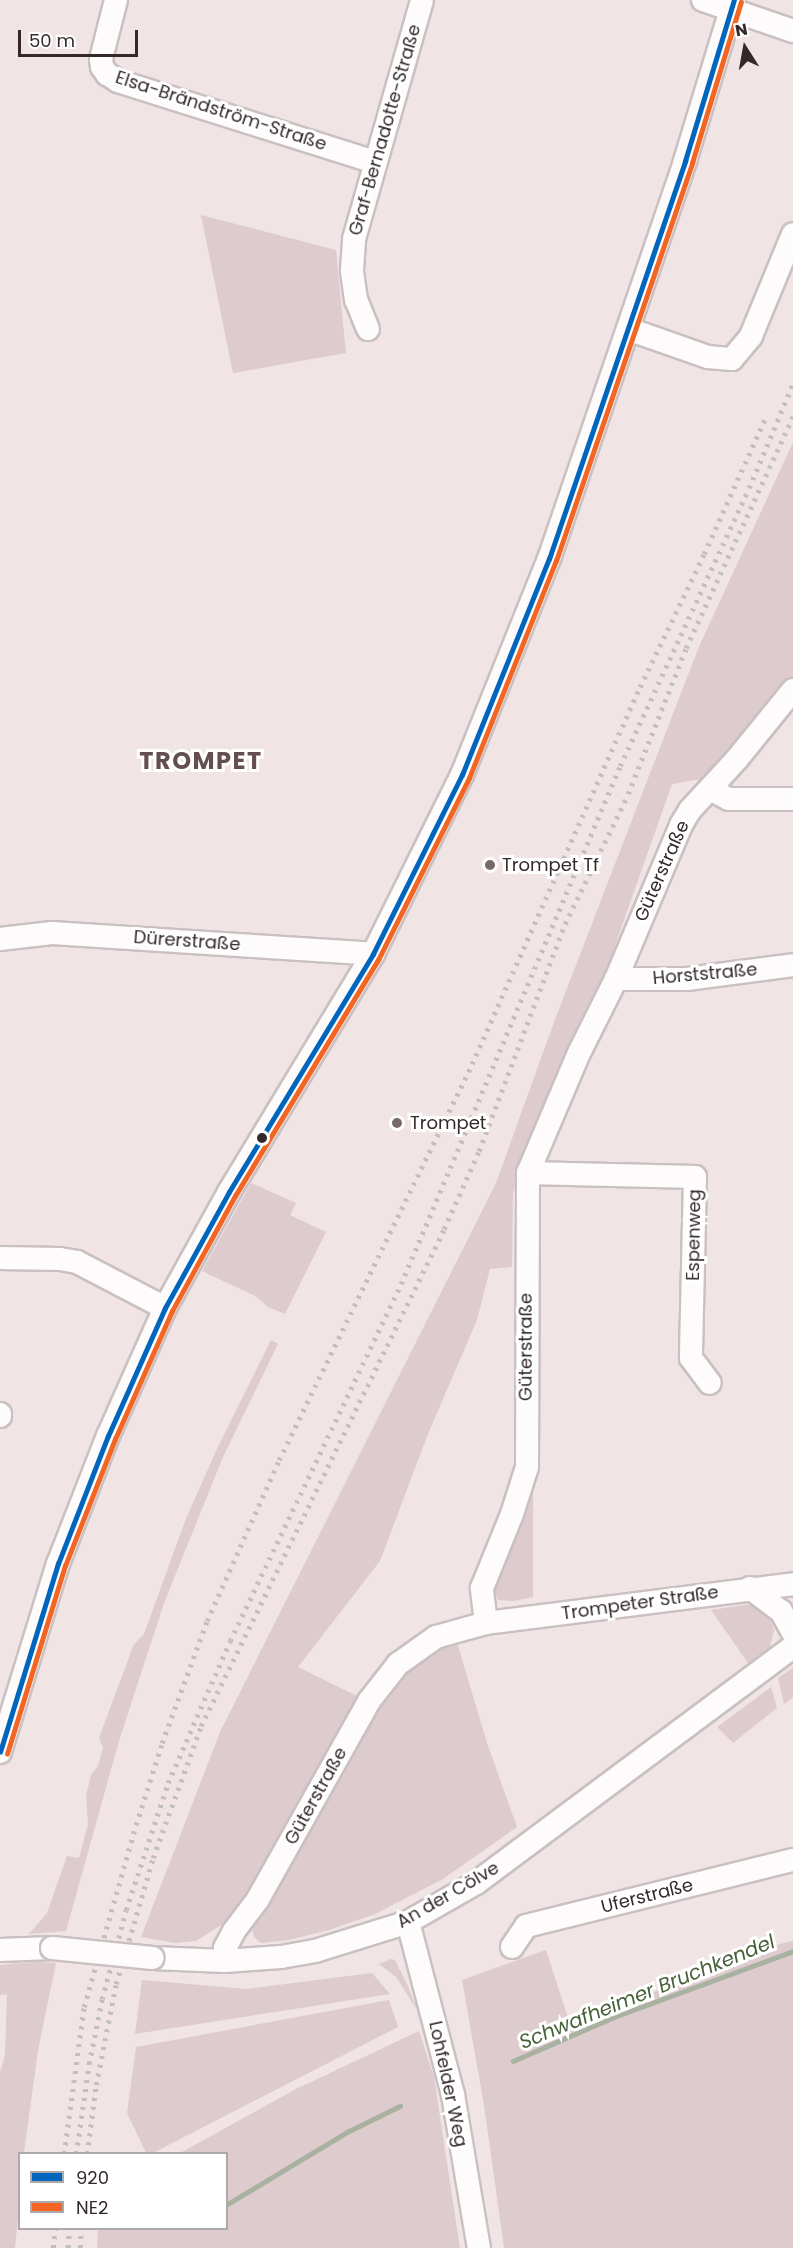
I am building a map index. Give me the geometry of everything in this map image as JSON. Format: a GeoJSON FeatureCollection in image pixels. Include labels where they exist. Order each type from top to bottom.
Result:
{"type":"FeatureCollection","features":[{"type":"Feature","properties":{"kind":"street","name":"Elsa-Brändström-Straße"},"geometry":{"type":"LineString","coordinates":[[116,0],[101,59],[102,68],[118,81],[375,162]]}},
{"type":"Feature","properties":{"kind":"street","name":"Graf-Bernadotte-Straße"},"geometry":{"type":"LineString","coordinates":[[368,329],[356,300],[352,270],[354,239],[422,0]]}},
{"type":"Feature","properties":{"kind":"street"},"geometry":{"type":"LineString","coordinates":[[703,0],[732,4],[793,31]]}},
{"type":"Feature","properties":{"kind":"street"},"geometry":{"type":"LineString","coordinates":[[0,1752],[58,1564],[108,1436],[165,1308],[229,1192],[374,954],[462,775],[531,608],[685,161],[732,4]]}},
{"type":"Feature","properties":{"kind":"street"},"geometry":{"type":"LineString","coordinates":[[628,329],[708,357],[732,359],[751,336],[793,234]]}},
{"type":"Feature","properties":{"kind":"street","name":"Güterstraße"},"geometry":{"type":"LineString","coordinates":[[225,1961],[225,1948],[234,1931],[258,1899],[369,1701],[398,1664],[436,1637],[486,1623],[482,1587],[527,1467],[528,1173],[579,1053],[616,979],[681,825],[690,810],[793,690]]}},
{"type":"Feature","properties":{"kind":"street"},"geometry":{"type":"LineString","coordinates":[[710,789],[729,799],[793,799]]}},
{"type":"Feature","properties":{"kind":"street","name":"Dürerstraße"},"geometry":{"type":"LineString","coordinates":[[0,939],[52,933],[374,954]]}},
{"type":"Feature","properties":{"kind":"street","name":"Horststraße"},"geometry":{"type":"LineString","coordinates":[[616,979],[687,979],[793,965]]}},
{"type":"Feature","properties":{"kind":"street","name":"Espenweg"},"geometry":{"type":"LineString","coordinates":[[528,1173],[695,1177],[691,1358],[710,1383]]}},
{"type":"Feature","properties":{"kind":"street"},"geometry":{"type":"LineString","coordinates":[[0,1258],[60,1259],[77,1262],[165,1308]]}},
{"type":"Feature","properties":{"kind":"street","name":"Trompeter Straße"},"geometry":{"type":"LineString","coordinates":[[486,1623],[793,1584]]}},
{"type":"Feature","properties":{"kind":"street"},"geometry":{"type":"LineString","coordinates":[[750,1588],[781,1611],[793,1633]]}},
{"type":"Feature","properties":{"kind":"street","name":"An der Cölve"},"geometry":{"type":"LineString","coordinates":[[0,1950],[52,1948],[153,1958],[225,1961],[281,1957],[315,1951],[408,1922],[476,1882],[793,1647]]}},
{"type":"Feature","properties":{"kind":"street","name":"Uferstraße"},"geometry":{"type":"LineString","coordinates":[[512,1947],[526,1926],[793,1860]]}},
{"type":"Feature","properties":{"kind":"street","name":"Lohfelder Weg"},"geometry":{"type":"LineString","coordinates":[[408,1922],[453,2096],[479,2248]]}},
{"type":"Feature","properties":{"kind":"shaded area"},"geometry":{"type":"Polygon","coordinates":[[[201,215],[336,250],[346,353],[233,373],[201,215]]]}},
{"type":"Feature","properties":{"kind":"shaded area"},"geometry":{"type":"Polygon","coordinates":[[[793,442],[793,682],[707,778],[672,784],[600,988],[513,1192],[512,1267],[490,1269],[477,1320],[428,1434],[380,1561],[298,1667],[357,1696],[248,1901],[229,1920],[196,1941],[175,1943],[141,1937],[220,1732],[496,1183],[554,1022],[698,649],[793,442]]]}},
{"type":"Feature","properties":{"kind":"shaded area"},"geometry":{"type":"Polygon","coordinates":[[[251,1183],[296,1203],[290,1215],[326,1232],[285,1314],[268,1307],[255,1296],[202,1271],[251,1183]]]}},
{"type":"Feature","properties":{"kind":"shaded area"},"geometry":{"type":"Polygon","coordinates":[[[271,1340],[278,1344],[223,1457],[164,1603],[119,1741],[66,1931],[29,1934],[47,1913],[67,1856],[79,1858],[88,1824],[86,1796],[91,1775],[98,1766],[103,1748],[99,1738],[134,1644],[144,1634],[185,1521],[216,1451],[271,1340]]]}},
{"type":"Feature","properties":{"kind":"shaded area"},"geometry":{"type":"Polygon","coordinates":[[[533,1480],[533,1597],[513,1601],[499,1600],[494,1593],[493,1585],[529,1505],[529,1483],[533,1480]]]}},
{"type":"Feature","properties":{"kind":"shaded area"},"geometry":{"type":"Polygon","coordinates":[[[754,1605],[764,1611],[770,1617],[774,1630],[770,1647],[748,1663],[711,1610],[754,1605]]]}},
{"type":"Feature","properties":{"kind":"shaded area"},"geometry":{"type":"Polygon","coordinates":[[[456,1639],[488,1746],[517,1827],[443,1879],[375,1914],[329,1930],[289,1940],[261,1943],[254,1937],[252,1927],[306,1835],[369,1714],[416,1659],[456,1639]]]}},
{"type":"Feature","properties":{"kind":"shaded area"},"geometry":{"type":"Polygon","coordinates":[[[793,1668],[793,1697],[784,1704],[778,1678],[793,1668]]]}},
{"type":"Feature","properties":{"kind":"shaded area"},"geometry":{"type":"Polygon","coordinates":[[[771,1687],[777,1708],[733,1743],[717,1727],[771,1687]]]}},
{"type":"Feature","properties":{"kind":"shaded area"},"geometry":{"type":"Polygon","coordinates":[[[793,1941],[793,2248],[504,2248],[484,2105],[462,1980],[546,1950],[570,2024],[793,1941]]]}},
{"type":"Feature","properties":{"kind":"shaded area"},"geometry":{"type":"Polygon","coordinates":[[[391,1959],[395,1960],[417,2010],[397,1978],[379,1964],[391,1959]]]}},
{"type":"Feature","properties":{"kind":"shaded area"},"geometry":{"type":"Polygon","coordinates":[[[33,1962],[56,1963],[38,2050],[24,2152],[18,2152],[18,2218],[15,2248],[0,2248],[0,2072],[5,2055],[7,1994],[0,1995],[0,1965],[33,1962]]]}},
{"type":"Feature","properties":{"kind":"shaded area"},"geometry":{"type":"Polygon","coordinates":[[[372,1973],[390,1994],[135,2034],[142,1980],[247,1989],[372,1973]]]}},
{"type":"Feature","properties":{"kind":"shaded area"},"geometry":{"type":"Polygon","coordinates":[[[389,2000],[398,2027],[155,2152],[146,2152],[127,2113],[136,2047],[389,2000]]]}},
{"type":"Feature","properties":{"kind":"shaded area"},"geometry":{"type":"Polygon","coordinates":[[[419,2031],[434,2077],[460,2248],[97,2248],[98,2230],[228,2230],[228,2152],[182,2152],[296,2089],[419,2031]]]}},
{"type":"Feature","properties":{"kind":"waterway","name":"Schwafheimer Bruchkendel"},"geometry":{"type":"LineString","coordinates":[[513,2061],[614,2017],[793,1951]]}},
{"type":"Feature","properties":{"kind":"waterway","name":"Schwafheimer Bruchkendel"},"geometry":{"type":"LineString","coordinates":[[228,2204],[347,2132],[400,2106]]}},
{"type":"Feature","properties":{"kind":"railway"},"geometry":{"type":"LineString","coordinates":[[76,2152],[89,2064],[102,1999],[126,1910],[168,1783],[230,1641],[401,1284],[620,766],[749,488],[793,384]]}},
{"type":"Feature","properties":{"kind":"railway"},"geometry":{"type":"LineString","coordinates":[[87,2152],[96,2085],[116,1984],[153,1858],[201,1726],[444,1229],[479,1151],[565,924],[628,794],[686,648],[793,416]]}},
{"type":"Feature","properties":{"kind":"railway"},"geometry":{"type":"LineString","coordinates":[[64,2152],[84,2007],[162,1743],[207,1621],[279,1460],[472,1064],[640,687],[766,417]]}},
{"type":"Feature","properties":{"kind":"railway"},"geometry":{"type":"LineString","coordinates":[[53,2248],[55,2230]]}},
{"type":"Feature","properties":{"kind":"railway"},"geometry":{"type":"LineString","coordinates":[[68,2248],[69,2230]]}},
{"type":"Feature","properties":{"kind":"railway"},"geometry":{"type":"LineString","coordinates":[[80,2248],[81,2230]]}},
{"type":"Feature","properties":{"kind":"transit line","name":"920"},"geometry":{"type":"LineString","coordinates":[[0,1752],[58,1564],[108,1436],[165,1308],[229,1192],[373,954],[462,775],[549,559],[685,161],[734,0]]}},
{"type":"Feature","properties":{"kind":"transit line","name":"NE2"},"geometry":{"type":"LineString","coordinates":[[7,1754],[65,1566],[115,1439],[172,1311],[235,1196],[379,958],[469,778],[556,561],[692,163],[741,2]]}},
{"type":"Feature","properties":{"kind":"place","name":"Trompet Tf"},"geometry":{"type":"Point","coordinates":[490,865]}},
{"type":"Feature","properties":{"kind":"place","name":"Trompet"},"geometry":{"type":"Point","coordinates":[397,1123]}},
{"type":"Feature","properties":{"kind":"district","name":"TROMPET"},"geometry":{"type":"Point","coordinates":[201,761]}}]}
